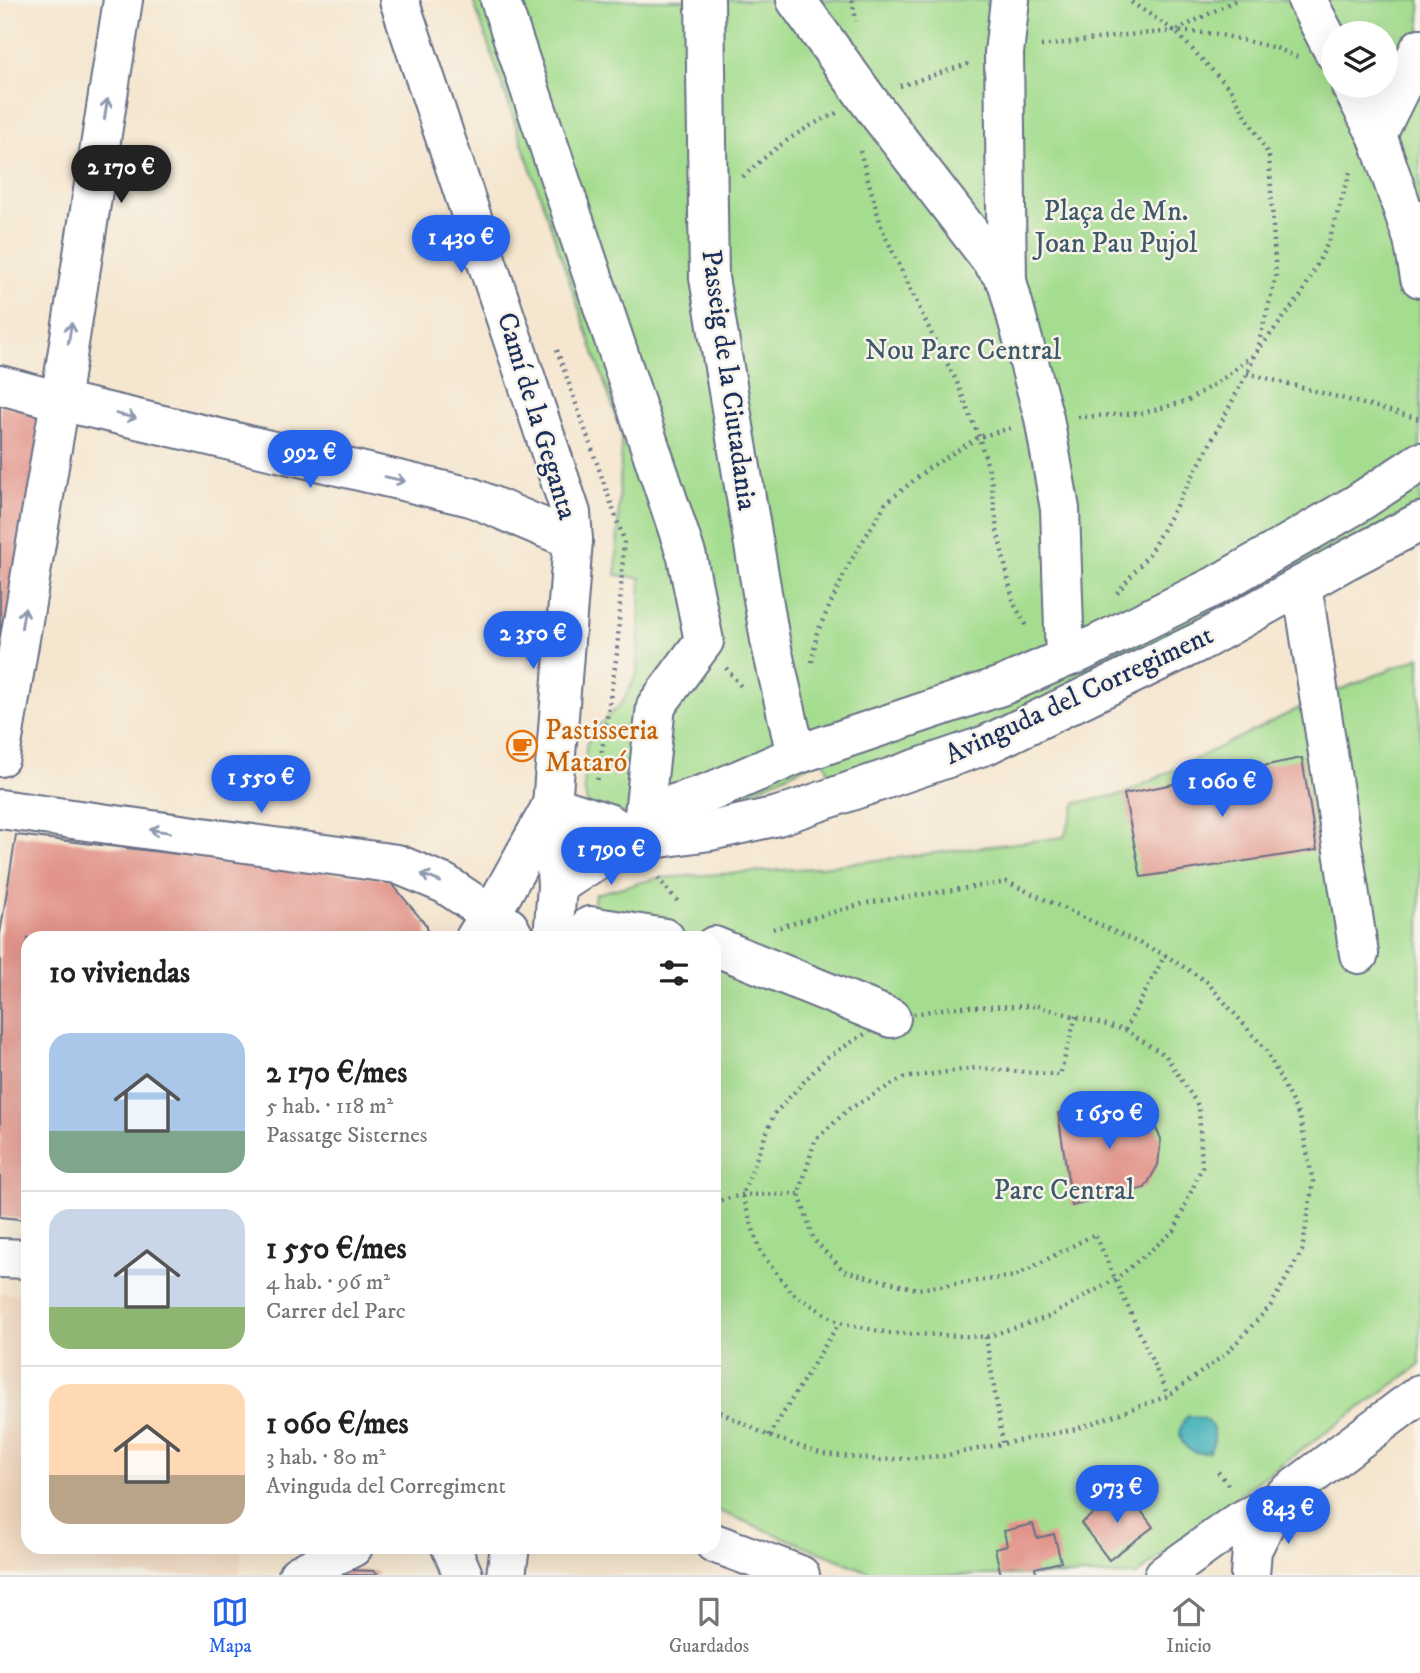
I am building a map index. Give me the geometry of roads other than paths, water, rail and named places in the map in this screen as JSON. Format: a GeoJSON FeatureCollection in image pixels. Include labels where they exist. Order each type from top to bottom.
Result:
{"type":"FeatureCollection","features":[{"type":"Feature","properties":{"kind":"street"},"geometry":{"type":"LineString","coordinates":[[0,757],[60,401],[123,0]]}},
{"type":"Feature","properties":{"kind":"street","name":"Camí de la Geganta"},"geometry":{"type":"LineString","coordinates":[[399,0],[571,513],[573,540],[552,805],[557,886],[554,931]]}},
{"type":"Feature","properties":{"kind":"street"},"geometry":{"type":"LineString","coordinates":[[500,0],[687,557],[704,641],[656,706],[644,814],[713,791],[796,755],[1004,685],[1077,654],[1217,585],[1355,505],[1420,462]]}},
{"type":"Feature","properties":{"kind":"street","name":"Passeig de la Ciutadania"},"geometry":{"type":"LineString","coordinates":[[705,0],[709,278],[770,640],[796,755]]}},
{"type":"Feature","properties":{"kind":"street"},"geometry":{"type":"LineString","coordinates":[[796,0],[868,100],[1007,281]]}},
{"type":"Feature","properties":{"kind":"street"},"geometry":{"type":"LineString","coordinates":[[1010,0],[1004,53],[1007,281],[1044,418],[1060,509],[1051,664]]}},
{"type":"Feature","properties":{"kind":"street"},"geometry":{"type":"LineString","coordinates":[[1307,0],[1321,27]]}},
{"type":"Feature","properties":{"kind":"street"},"geometry":{"type":"LineString","coordinates":[[1377,135],[1420,48]]}},
{"type":"Feature","properties":{"kind":"street"},"geometry":{"type":"LineString","coordinates":[[1357,98],[1377,135],[1413,239],[1420,278]]}},
{"type":"Feature","properties":{"kind":"street"},"geometry":{"type":"LineString","coordinates":[[0,385],[471,496],[573,540]]}},
{"type":"Feature","properties":{"kind":"street","name":"Avinguda del Corregiment"},"geometry":{"type":"LineString","coordinates":[[557,886],[589,864],[638,841],[710,831],[778,817],[986,745],[1205,639],[1420,522]]}},
{"type":"Feature","properties":{"kind":"street"},"geometry":{"type":"LineString","coordinates":[[1302,585],[1359,954]]}},
{"type":"Feature","properties":{"kind":"street"},"geometry":{"type":"LineString","coordinates":[[0,809],[397,864],[444,884],[493,930],[502,895],[552,805],[608,824],[638,841]]}},
{"type":"Feature","properties":{"kind":"street"},"geometry":{"type":"LineString","coordinates":[[590,926],[621,931]]}},
{"type":"Feature","properties":{"kind":"street"},"geometry":{"type":"LineString","coordinates":[[721,949],[891,1018]]}},
{"type":"Feature","properties":{"kind":"street"},"geometry":{"type":"LineString","coordinates":[[0,1258],[21,1259]]}},
{"type":"Feature","properties":{"kind":"street"},"geometry":{"type":"LineString","coordinates":[[1175,1570],[1235,1524],[1276,1502],[1420,1394]]}},
{"type":"Feature","properties":{"kind":"street"},"geometry":{"type":"LineString","coordinates":[[1250,1575],[1252,1550],[1276,1502]]}},
{"type":"Feature","properties":{"kind":"street"},"geometry":{"type":"LineString","coordinates":[[721,1546],[800,1575]]}},
{"type":"Feature","properties":{"kind":"street"},"geometry":{"type":"LineString","coordinates":[[299,1575],[340,1554]]}},
{"type":"Feature","properties":{"kind":"street"},"geometry":{"type":"LineString","coordinates":[[454,1554],[463,1575]]}},
{"type":"Feature","properties":{"kind":"street"},"geometry":{"type":"LineString","coordinates":[[506,1575],[508,1554]]}},
{"type":"Feature","properties":{"kind":"water"},"geometry":{"type":"Polygon","coordinates":[[[1188,1416],[1203,1419],[1212,1426],[1214,1438],[1209,1452],[1193,1451],[1183,1443],[1180,1430],[1188,1416]]]}},
{"type":"Feature","properties":{"kind":"place","name":"Pastisseria Mataró"},"geometry":{"type":"Point","coordinates":[522,746]}},
{"type":"Feature","properties":{"kind":"park label","name":"Plaça de Mn. Joan Pau Pujol"},"geometry":{"type":"Point","coordinates":[1116,227]}},
{"type":"Feature","properties":{"kind":"park label","name":"Nou Parc Central"},"geometry":{"type":"Point","coordinates":[963,350]}},
{"type":"Feature","properties":{"kind":"park label","name":"Parc Central"},"geometry":{"type":"Point","coordinates":[1064,1190]}}]}
